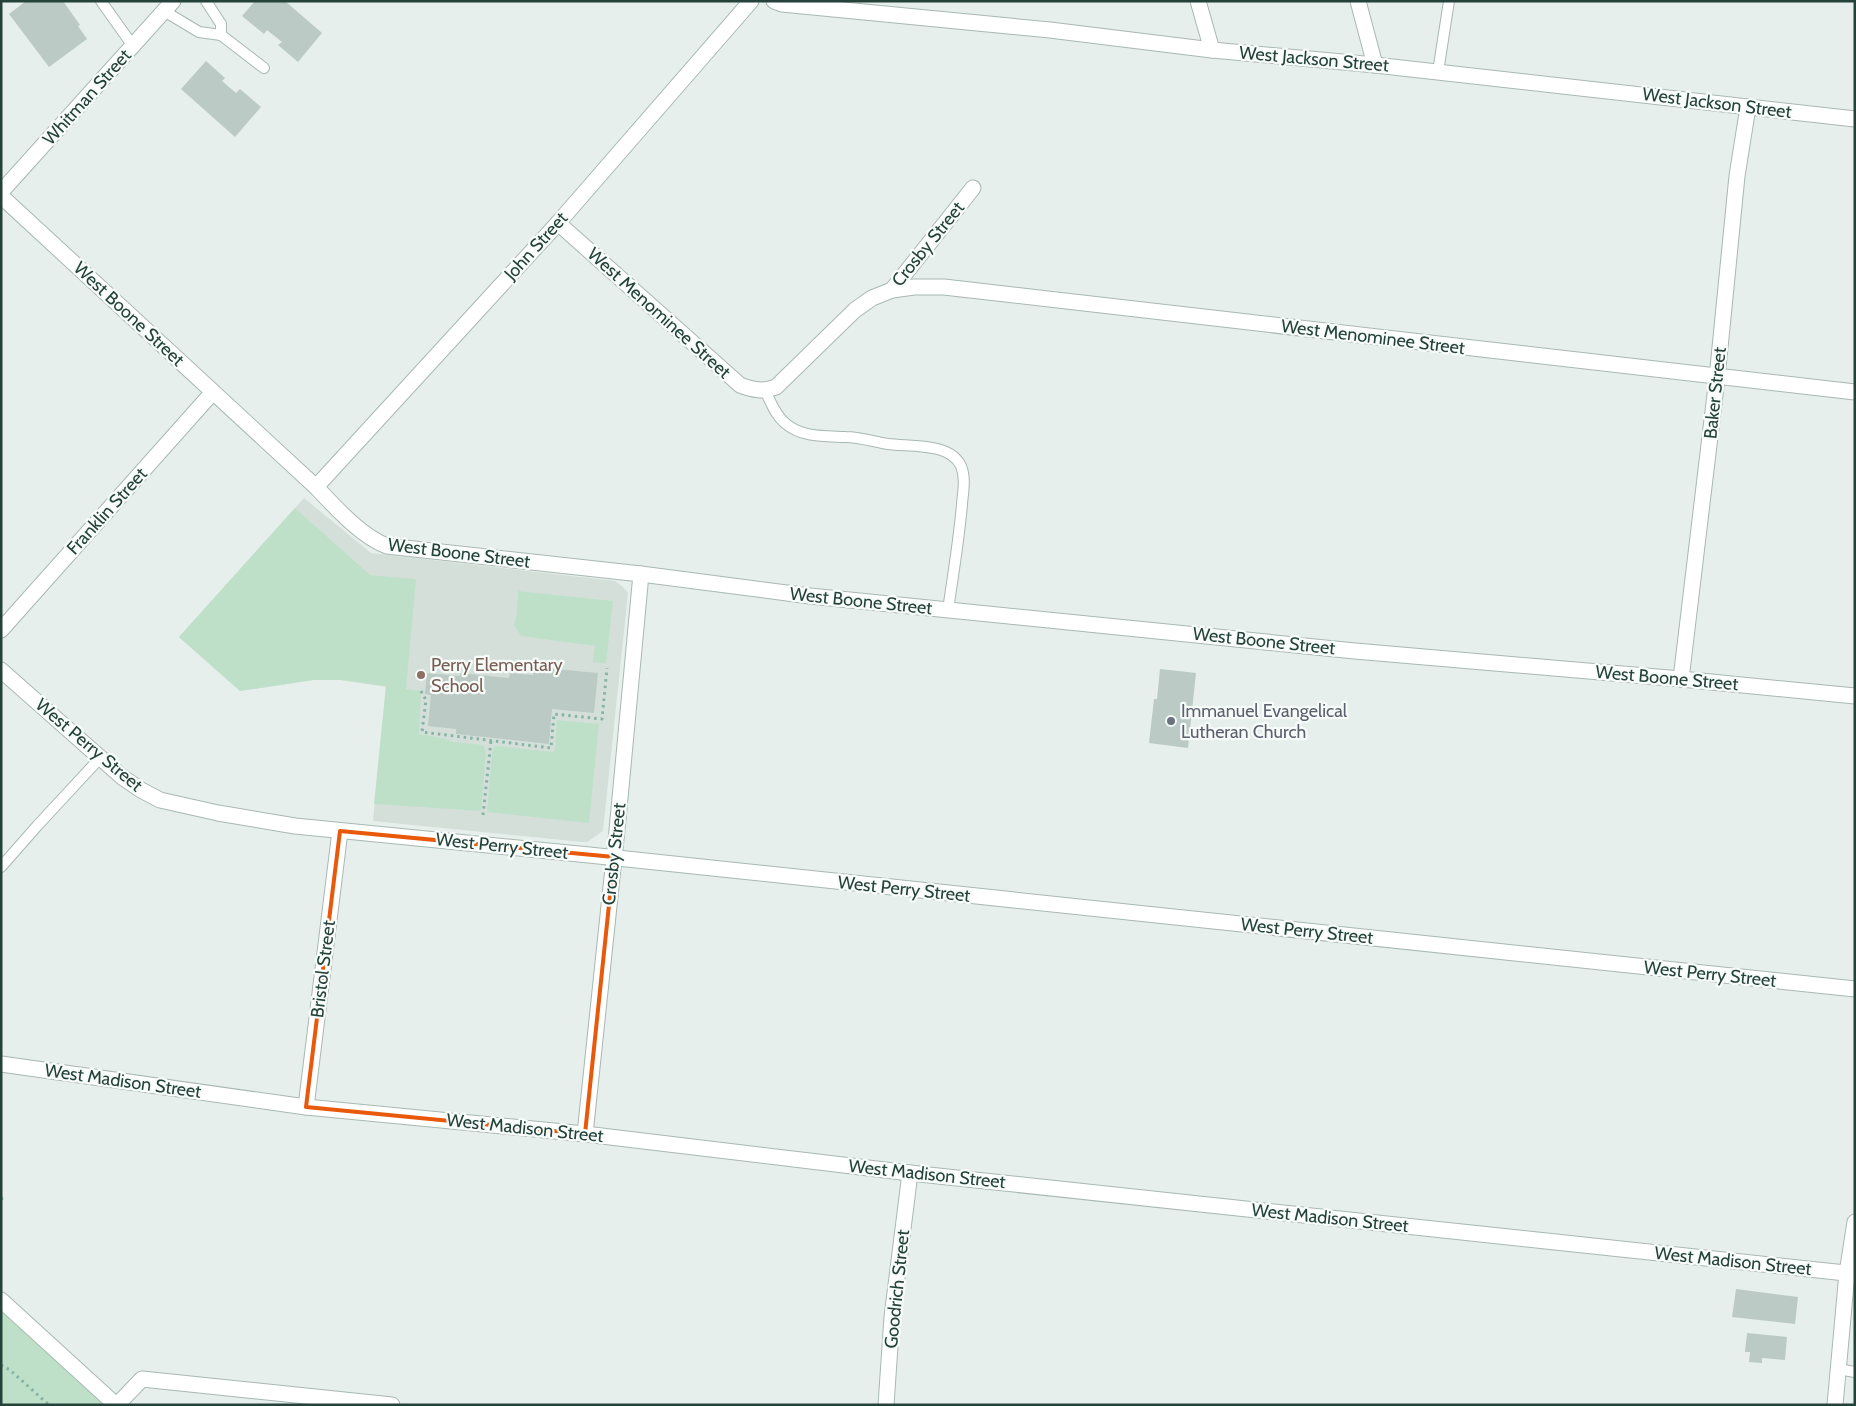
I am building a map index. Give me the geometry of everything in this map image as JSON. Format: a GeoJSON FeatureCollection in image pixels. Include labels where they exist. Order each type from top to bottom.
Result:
{"type":"FeatureCollection","features":[{"type":"Feature","properties":{"kind":"street","name":"John Street"},"geometry":{"type":"LineString","coordinates":[[316,487],[558,224],[752,1]]}},
{"type":"Feature","properties":{"kind":"street","name":"West Jackson Street"},"geometry":{"type":"LineString","coordinates":[[774,1],[782,4],[1050,30],[1212,50],[1375,65],[1855,119]]}},
{"type":"Feature","properties":{"kind":"street"},"geometry":{"type":"LineString","coordinates":[[1198,1],[1212,50]]}},
{"type":"Feature","properties":{"kind":"street"},"geometry":{"type":"LineString","coordinates":[[1358,1],[1375,65]]}},
{"type":"Feature","properties":{"kind":"street","name":"Whitman Street"},"geometry":{"type":"LineString","coordinates":[[1,192],[168,6]]}},
{"type":"Feature","properties":{"kind":"street","name":"Baker Street"},"geometry":{"type":"LineString","coordinates":[[1681,678],[1717,378],[1737,176],[1748,108]]}},
{"type":"Feature","properties":{"kind":"street","name":"Crosby Street"},"geometry":{"type":"LineString","coordinates":[[765,391],[776,387],[855,310],[872,298],[892,290],[973,188]]}},
{"type":"Feature","properties":{"kind":"street","name":"West Boone Street"},"geometry":{"type":"LineString","coordinates":[[1,196],[316,487],[333,505],[376,542],[387,546],[641,574],[810,596],[1345,650],[1681,678],[1855,696]]}},
{"type":"Feature","properties":{"kind":"street","name":"West Menominee Street"},"geometry":{"type":"LineString","coordinates":[[558,224],[740,384],[752,389],[765,391]]}},
{"type":"Feature","properties":{"kind":"street","name":"West Menominee Street"},"geometry":{"type":"LineString","coordinates":[[892,290],[914,287],[944,287],[1717,378],[1855,392]]}},
{"type":"Feature","properties":{"kind":"street","name":"Franklin Street"},"geometry":{"type":"LineString","coordinates":[[1,630],[213,392]]}},
{"type":"Feature","properties":{"kind":"street","name":"Crosby Street"},"geometry":{"type":"LineString","coordinates":[[585,1134],[641,574]]}},
{"type":"Feature","properties":{"kind":"street","name":"West Perry Street"},"geometry":{"type":"LineString","coordinates":[[1,670],[122,777],[141,790],[160,800],[218,813],[295,826],[340,831],[614,857],[1855,989]]}},
{"type":"Feature","properties":{"kind":"street","name":"Bristol Street"},"geometry":{"type":"LineString","coordinates":[[306,1107],[340,831]]}},
{"type":"Feature","properties":{"kind":"street","name":"West Madison Street"},"geometry":{"type":"LineString","coordinates":[[1,1064],[306,1107],[585,1134],[910,1173],[1851,1274]]}},
{"type":"Feature","properties":{"kind":"street","name":"Goodrich Street"},"geometry":{"type":"LineString","coordinates":[[886,1405],[892,1317],[910,1173]]}},
{"type":"Feature","properties":{"kind":"street"},"geometry":{"type":"LineString","coordinates":[[1835,1405],[1838,1368],[1851,1274],[1855,1222]]}},
{"type":"Feature","properties":{"kind":"street"},"geometry":{"type":"LineString","coordinates":[[1,1300],[116,1405],[142,1379],[392,1405]]}},
{"type":"Feature","properties":{"kind":"lane"},"geometry":{"type":"LineString","coordinates":[[100,1],[133,46]]}},
{"type":"Feature","properties":{"kind":"lane"},"geometry":{"type":"LineString","coordinates":[[206,1],[221,24],[221,35]]}},
{"type":"Feature","properties":{"kind":"lane"},"geometry":{"type":"LineString","coordinates":[[1438,72],[1449,1]]}},
{"type":"Feature","properties":{"kind":"lane"},"geometry":{"type":"LineString","coordinates":[[168,6],[199,32],[221,35],[264,68]]}},
{"type":"Feature","properties":{"kind":"lane"},"geometry":{"type":"LineString","coordinates":[[765,391],[777,415],[785,423],[800,432],[831,438],[848,437],[891,444],[920,445],[940,450],[956,459],[961,467],[964,478],[959,537],[948,610]]}},
{"type":"Feature","properties":{"kind":"lane"},"geometry":{"type":"LineString","coordinates":[[1,867],[100,758]]}},
{"type":"Feature","properties":{"kind":"lane"},"geometry":{"type":"LineString","coordinates":[[1838,1368],[1855,1372]]}},
{"type":"Feature","properties":{"kind":"path"},"geometry":{"type":"LineString","coordinates":[[421,691],[426,700],[422,732],[551,748],[554,714],[602,719],[607,668]]}},
{"type":"Feature","properties":{"kind":"path"},"geometry":{"type":"LineString","coordinates":[[483,815],[491,741]]}},
{"type":"Feature","properties":{"kind":"path"},"geometry":{"type":"LineString","coordinates":[[1,1365],[10,1370],[49,1405]]}},
{"type":"Feature","properties":{"kind":"highlighted area"},"geometry":{"type":"Polygon","coordinates":[[[340,831],[614,857],[585,1134],[306,1107],[340,831]]]}},
{"type":"Feature","properties":{"kind":"shaded area","name":"Perry Elementary School"},"geometry":{"type":"Polygon","coordinates":[[[304,498],[371,553],[615,581],[623,587],[628,593],[603,831],[587,842],[582,842],[373,821],[386,687],[341,680],[313,680],[240,691],[179,637],[304,498]]]}},
{"type":"Feature","properties":{"kind":"green space"},"geometry":{"type":"Polygon","coordinates":[[[295,508],[370,575],[416,579],[406,689],[421,691],[419,734],[454,742],[483,745],[486,752],[481,811],[374,804],[386,686],[341,680],[313,680],[240,691],[179,637],[295,508]]]}},
{"type":"Feature","properties":{"kind":"green space"},"geometry":{"type":"Polygon","coordinates":[[[518,591],[613,601],[606,664],[593,662],[595,646],[521,636],[514,625],[517,613],[518,591]]]}},
{"type":"Feature","properties":{"kind":"green space"},"geometry":{"type":"Polygon","coordinates":[[[557,720],[599,724],[589,823],[487,812],[492,752],[496,746],[553,752],[555,749],[557,720]]]}},
{"type":"Feature","properties":{"kind":"green space"},"geometry":{"type":"Polygon","coordinates":[[[1,1298],[115,1405],[1,1405],[1,1298]]]}},
{"type":"Feature","properties":{"kind":"building"},"geometry":{"type":"Polygon","coordinates":[[[26,1],[63,1],[80,25],[78,26],[87,39],[49,67],[9,14],[26,1]]]}},
{"type":"Feature","properties":{"kind":"building"},"geometry":{"type":"Polygon","coordinates":[[[255,1],[285,1],[322,33],[298,62],[278,45],[282,42],[267,30],[264,34],[242,16],[255,1]]]}},
{"type":"Feature","properties":{"kind":"building"},"geometry":{"type":"Polygon","coordinates":[[[206,61],[225,78],[222,81],[236,93],[240,89],[261,107],[235,137],[181,89],[206,61]]]}},
{"type":"Feature","properties":{"kind":"building"},"geometry":{"type":"Polygon","coordinates":[[[534,667],[598,673],[594,713],[552,709],[549,744],[456,734],[456,729],[428,726],[431,695],[425,694],[427,673],[460,676],[460,673],[509,678],[510,673],[533,675],[534,667]]]}},
{"type":"Feature","properties":{"kind":"building","name":"Immanuel Evangelical Lutheran Church"},"geometry":{"type":"Polygon","coordinates":[[[1160,669],[1196,673],[1188,748],[1149,743],[1154,699],[1157,699],[1160,669]]]}},
{"type":"Feature","properties":{"kind":"building"},"geometry":{"type":"Polygon","coordinates":[[[1736,1289],[1798,1297],[1795,1324],[1732,1317],[1736,1289]]]}},
{"type":"Feature","properties":{"kind":"building"},"geometry":{"type":"Polygon","coordinates":[[[1747,1333],[1787,1337],[1785,1360],[1762,1358],[1762,1363],[1749,1362],[1750,1352],[1745,1352],[1747,1333]]]}},
{"type":"Feature","properties":{"kind":"place","name":"Perry Elementary School"},"geometry":{"type":"Point","coordinates":[421,675]}},
{"type":"Feature","properties":{"kind":"place","name":"Immanuel Evangelical Lutheran Church"},"geometry":{"type":"Point","coordinates":[1171,721]}}]}
